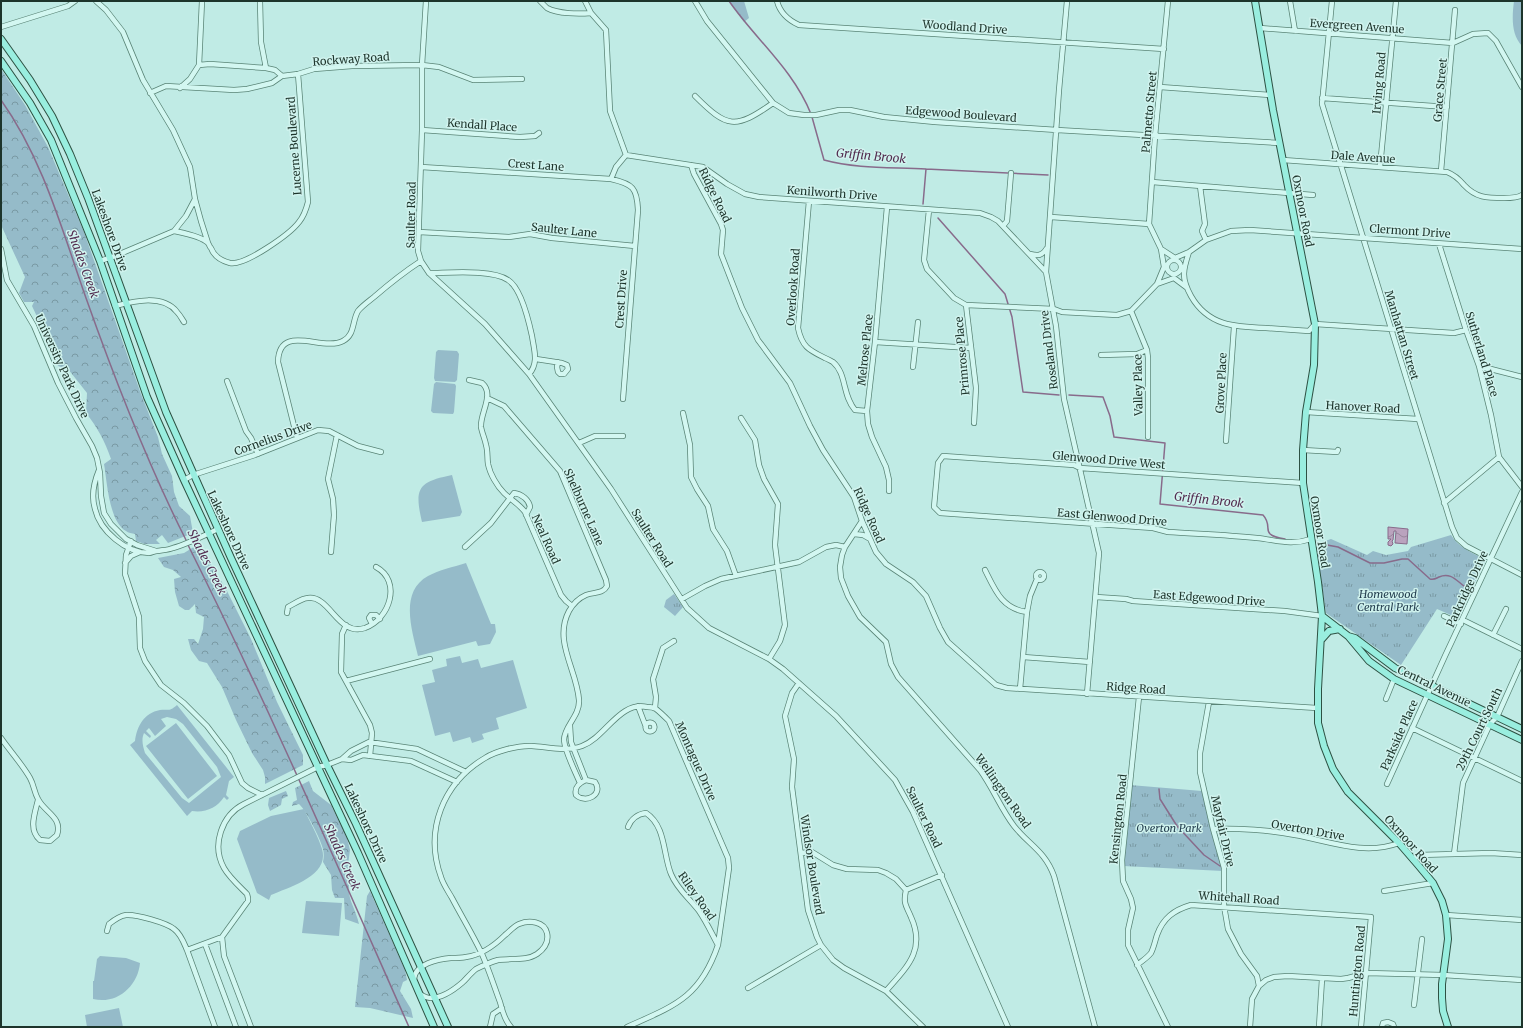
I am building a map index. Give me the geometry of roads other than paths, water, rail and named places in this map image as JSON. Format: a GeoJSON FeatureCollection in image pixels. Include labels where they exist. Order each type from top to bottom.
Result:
{"type":"FeatureCollection","features":[{"type":"Feature","properties":{"kind":"main road","name":"Oxmoor Road"},"geometry":{"type":"LineString","coordinates":[[1255,1],[1279,143],[1316,324],[1314,365],[1306,412],[1303,450],[1303,483],[1322,616],[1317,708],[1318,723],[1324,746],[1333,769],[1348,792],[1400,843],[1433,883],[1442,901],[1446,915],[1448,939],[1443,975],[1442,998],[1443,1011],[1448,1027]]}},
{"type":"Feature","properties":{"kind":"main road","name":"Lakeshore Drive"},"geometry":{"type":"LineString","coordinates":[[1,39],[30,80],[52,116],[70,154],[88,198],[166,412],[193,475],[327,765],[356,824],[448,1027]]}},
{"type":"Feature","properties":{"kind":"main road","name":"Lakeshore Drive"},"geometry":{"type":"LineString","coordinates":[[1,62],[51,140],[100,261],[147,397],[184,480],[318,766],[414,978],[434,1027]]}},
{"type":"Feature","properties":{"kind":"main road"},"geometry":{"type":"LineString","coordinates":[[19,88],[30,80]]}},
{"type":"Feature","properties":{"kind":"main road","name":"Central Avenue"},"geometry":{"type":"LineString","coordinates":[[1322,616],[1348,636],[1368,661],[1394,679],[1522,740]]}},
{"type":"Feature","properties":{"kind":"main road"},"geometry":{"type":"LineString","coordinates":[[1320,641],[1328,632],[1340,629]]}},
{"type":"Feature","properties":{"kind":"main road","name":"Central Avenue"},"geometry":{"type":"LineString","coordinates":[[1348,636],[1355,638],[1395,668],[1522,729]]}},
{"type":"Feature","properties":{"kind":"street"},"geometry":{"type":"LineString","coordinates":[[1,27],[68,6],[75,1]]}},
{"type":"Feature","properties":{"kind":"street","name":"Lucerne Boulevard"},"geometry":{"type":"LineString","coordinates":[[96,1],[106,10],[123,32],[138,69],[150,93],[173,130],[190,167],[195,199],[208,243],[215,255],[223,260],[236,264],[245,261],[268,248],[295,227],[306,212],[308,202],[298,74]]}},
{"type":"Feature","properties":{"kind":"street"},"geometry":{"type":"LineString","coordinates":[[180,88],[190,79],[199,64],[202,1]]}},
{"type":"Feature","properties":{"kind":"street"},"geometry":{"type":"LineString","coordinates":[[260,1],[261,42],[266,68]]}},
{"type":"Feature","properties":{"kind":"street","name":"Saulter Road"},"geometry":{"type":"LineString","coordinates":[[426,1],[422,64],[422,130],[418,232],[418,251],[421,261],[429,273],[485,324],[529,374],[611,489],[687,608],[709,628],[769,659],[799,683],[847,727],[895,780],[913,812],[942,875],[1008,1027]]}},
{"type":"Feature","properties":{"kind":"street"},"geometry":{"type":"LineString","coordinates":[[540,1],[547,7],[557,10],[579,14],[591,12]]}},
{"type":"Feature","properties":{"kind":"street"},"geometry":{"type":"LineString","coordinates":[[585,1],[591,12],[606,30],[610,111],[626,155],[616,167],[611,178]]}},
{"type":"Feature","properties":{"kind":"street","name":"Edgewood Boulevard"},"geometry":{"type":"LineString","coordinates":[[695,1],[707,21],[773,103],[789,113],[807,115],[838,110],[850,110],[884,117],[934,122],[1279,143]]}},
{"type":"Feature","properties":{"kind":"street","name":"Woodland Drive"},"geometry":{"type":"LineString","coordinates":[[777,1],[782,12],[788,19],[799,25],[1164,49]]}},
{"type":"Feature","properties":{"kind":"street","name":"Roseland Drive"},"geometry":{"type":"LineString","coordinates":[[1067,1],[1046,272],[1054,309],[1064,399],[1099,553],[1087,694]]}},
{"type":"Feature","properties":{"kind":"street","name":"Palmetto Street"},"geometry":{"type":"LineString","coordinates":[[1149,224],[1155,136],[1168,1]]}},
{"type":"Feature","properties":{"kind":"street"},"geometry":{"type":"LineString","coordinates":[[1290,1],[1295,31]]}},
{"type":"Feature","properties":{"kind":"street","name":"Manhattan Street"},"geometry":{"type":"LineString","coordinates":[[1332,1],[1322,104],[1452,528],[1457,538],[1466,546],[1522,574]]}},
{"type":"Feature","properties":{"kind":"street","name":"Irving Road"},"geometry":{"type":"LineString","coordinates":[[1380,167],[1396,1]]}},
{"type":"Feature","properties":{"kind":"street","name":"Grace Street"},"geometry":{"type":"LineString","coordinates":[[1441,171],[1455,10]]}},
{"type":"Feature","properties":{"kind":"street","name":"Evergreen Avenue"},"geometry":{"type":"LineString","coordinates":[[1260,28],[1453,42]]}},
{"type":"Feature","properties":{"kind":"street"},"geometry":{"type":"LineString","coordinates":[[1453,42],[1473,34],[1488,33],[1496,41],[1522,87]]}},
{"type":"Feature","properties":{"kind":"street"},"geometry":{"type":"LineString","coordinates":[[199,64],[266,68],[275,70],[282,76]]}},
{"type":"Feature","properties":{"kind":"street","name":"Rockway Road"},"geometry":{"type":"LineString","coordinates":[[150,93],[166,86],[180,88],[247,89],[272,83],[282,76],[298,74],[314,69],[422,64],[439,67],[472,80],[522,79]]}},
{"type":"Feature","properties":{"kind":"street"},"geometry":{"type":"LineString","coordinates":[[1160,87],[1270,95]]}},
{"type":"Feature","properties":{"kind":"street"},"geometry":{"type":"LineString","coordinates":[[696,96],[712,113],[721,119],[733,122],[752,117],[773,103]]}},
{"type":"Feature","properties":{"kind":"street"},"geometry":{"type":"LineString","coordinates":[[1322,98],[1447,107]]}},
{"type":"Feature","properties":{"kind":"street","name":"Kendall Place"},"geometry":{"type":"LineString","coordinates":[[422,130],[520,137],[535,136],[539,133]]}},
{"type":"Feature","properties":{"kind":"street","name":"Kenilworth Drive"},"geometry":{"type":"LineString","coordinates":[[626,155],[703,167],[744,194],[759,197],[809,202],[980,213],[991,216],[1003,226],[1046,272]]}},
{"type":"Feature","properties":{"kind":"street","name":"Dale Avenue"},"geometry":{"type":"LineString","coordinates":[[1283,160],[1441,171]]}},
{"type":"Feature","properties":{"kind":"street","name":"Ridge Road"},"geometry":{"type":"LineString","coordinates":[[691,164],[694,174],[721,224],[723,230],[721,254],[742,308],[758,340],[790,384],[823,450],[854,497],[862,521],[876,552],[886,564],[913,582],[926,596],[948,642],[996,685],[1007,688],[1087,694],[1317,708]]}},
{"type":"Feature","properties":{"kind":"street","name":"Crest Lane"},"geometry":{"type":"LineString","coordinates":[[421,167],[611,178],[630,185],[635,190],[638,201]]}},
{"type":"Feature","properties":{"kind":"street"},"geometry":{"type":"LineString","coordinates":[[1441,171],[1448,172],[1456,176],[1470,191],[1478,196],[1486,198],[1513,198],[1522,195]]}},
{"type":"Feature","properties":{"kind":"street"},"geometry":{"type":"LineString","coordinates":[[1003,226],[1007,221],[1011,173]]}},
{"type":"Feature","properties":{"kind":"street"},"geometry":{"type":"LineString","coordinates":[[1152,182],[1313,195]]}},
{"type":"Feature","properties":{"kind":"street"},"geometry":{"type":"LineString","coordinates":[[1200,186],[1205,224],[1202,231],[1206,240]]}},
{"type":"Feature","properties":{"kind":"street"},"geometry":{"type":"LineString","coordinates":[[100,261],[174,231],[186,216],[195,199]]}},
{"type":"Feature","properties":{"kind":"street","name":"Crest Drive"},"geometry":{"type":"LineString","coordinates":[[623,398],[638,201]]}},
{"type":"Feature","properties":{"kind":"street","name":"Overlook Road"},"geometry":{"type":"LineString","coordinates":[[809,202],[798,328],[800,337],[808,349],[833,362],[840,372],[848,402],[855,410],[867,411]]}},
{"type":"Feature","properties":{"kind":"street","name":"Melrose Place"},"geometry":{"type":"LineString","coordinates":[[887,207],[875,342],[867,411],[868,424],[872,437],[886,467],[889,480],[889,491]]}},
{"type":"Feature","properties":{"kind":"street","name":"Primrose Place"},"geometry":{"type":"LineString","coordinates":[[929,210],[924,260],[927,269],[954,298],[966,305],[976,388],[974,423]]}},
{"type":"Feature","properties":{"kind":"street"},"geometry":{"type":"LineString","coordinates":[[1051,217],[1149,224],[1161,248],[1165,267],[1168,272],[1186,286]]}},
{"type":"Feature","properties":{"kind":"street"},"geometry":{"type":"LineString","coordinates":[[966,305],[1054,309],[1062,312],[1117,315],[1131,311],[1157,284],[1168,262],[1190,252],[1206,240],[1231,231],[1250,230],[1297,233]]}},
{"type":"Feature","properties":{"kind":"street","name":"Lucerne Boulevard"},"geometry":{"type":"LineString","coordinates":[[174,231],[192,235],[208,243]]}},
{"type":"Feature","properties":{"kind":"street","name":"Saulter Lane"},"geometry":{"type":"LineString","coordinates":[[418,232],[509,237],[530,234],[552,238],[635,246]]}},
{"type":"Feature","properties":{"kind":"street","name":"Clermont Drive"},"geometry":{"type":"LineString","coordinates":[[1297,233],[1522,249]]}},
{"type":"Feature","properties":{"kind":"street","name":"Sutherland Place"},"geometry":{"type":"LineString","coordinates":[[1439,244],[1479,366],[1491,415],[1499,457],[1522,487]]}},
{"type":"Feature","properties":{"kind":"street"},"geometry":{"type":"LineString","coordinates":[[1030,254],[1037,256],[1042,255],[1048,246]]}},
{"type":"Feature","properties":{"kind":"street"},"geometry":{"type":"LineString","coordinates":[[1161,248],[1179,262],[1186,286],[1195,304],[1206,315],[1234,327],[1309,331],[1316,324],[1454,333],[1466,330]]}},
{"type":"Feature","properties":{"kind":"street","name":"University Park Drive"},"geometry":{"type":"LineString","coordinates":[[1,249],[7,280],[34,326],[58,383],[97,458],[104,513],[112,526],[130,542],[156,551]]}},
{"type":"Feature","properties":{"kind":"street"},"geometry":{"type":"LineString","coordinates":[[1157,284],[1178,273],[1182,269],[1190,252]]}},
{"type":"Feature","properties":{"kind":"street"},"geometry":{"type":"LineString","coordinates":[[297,438],[278,362],[278,352],[280,348],[293,340],[330,343],[342,342],[349,337],[359,310],[402,274],[421,261]]}},
{"type":"Feature","properties":{"kind":"street"},"geometry":{"type":"LineString","coordinates":[[429,273],[495,275],[509,280],[516,289],[529,322],[536,358],[529,374]]}},
{"type":"Feature","properties":{"kind":"street"},"geometry":{"type":"LineString","coordinates":[[115,306],[140,301],[164,303],[177,311],[184,322]]}},
{"type":"Feature","properties":{"kind":"street","name":"Valley Place"},"geometry":{"type":"LineString","coordinates":[[1131,311],[1147,350],[1149,399],[1148,437]]}},
{"type":"Feature","properties":{"kind":"street"},"geometry":{"type":"LineString","coordinates":[[913,367],[918,322]]}},
{"type":"Feature","properties":{"kind":"street","name":"Grove Place"},"geometry":{"type":"LineString","coordinates":[[1226,441],[1234,327]]}},
{"type":"Feature","properties":{"kind":"street"},"geometry":{"type":"LineString","coordinates":[[875,342],[971,348]]}},
{"type":"Feature","properties":{"kind":"street"},"geometry":{"type":"LineString","coordinates":[[1101,356],[1137,354],[1147,350]]}},
{"type":"Feature","properties":{"kind":"street"},"geometry":{"type":"LineString","coordinates":[[536,358],[562,363],[567,366],[568,369],[564,374],[560,374],[558,372],[556,367],[558,362]]}},
{"type":"Feature","properties":{"kind":"street"},"geometry":{"type":"LineString","coordinates":[[1479,366],[1522,377]]}},
{"type":"Feature","properties":{"kind":"street"},"geometry":{"type":"LineString","coordinates":[[469,380],[478,381],[484,384],[487,390],[487,398]]}},
{"type":"Feature","properties":{"kind":"street"},"geometry":{"type":"LineString","coordinates":[[227,381],[246,431],[252,438],[258,454]]}},
{"type":"Feature","properties":{"kind":"street","name":"Neal Road"},"geometry":{"type":"LineString","coordinates":[[487,398],[481,420],[481,426],[486,444],[488,465],[497,484],[509,498],[521,506],[561,595],[572,606]]}},
{"type":"Feature","properties":{"kind":"street","name":"Shelburne Lane"},"geometry":{"type":"LineString","coordinates":[[487,398],[504,406],[560,471],[606,580],[607,586],[604,590],[583,597],[572,606]]}},
{"type":"Feature","properties":{"kind":"street","name":"Hanover Road"},"geometry":{"type":"LineString","coordinates":[[1306,412],[1418,419]]}},
{"type":"Feature","properties":{"kind":"street"},"geometry":{"type":"LineString","coordinates":[[683,413],[690,445],[691,477],[696,489],[708,506],[712,529],[726,551],[736,576]]}},
{"type":"Feature","properties":{"kind":"street"},"geometry":{"type":"LineString","coordinates":[[741,418],[755,440],[759,465],[764,479],[778,504],[775,545],[785,624],[780,641],[769,659]]}},
{"type":"Feature","properties":{"kind":"street","name":"Cornelius Drive"},"geometry":{"type":"LineString","coordinates":[[184,480],[193,475],[258,454],[318,430],[324,430],[358,446],[381,452]]}},
{"type":"Feature","properties":{"kind":"street"},"geometry":{"type":"LineString","coordinates":[[331,552],[334,511],[328,479],[337,436]]}},
{"type":"Feature","properties":{"kind":"street"},"geometry":{"type":"LineString","coordinates":[[579,444],[595,436],[623,436]]}},
{"type":"Feature","properties":{"kind":"street"},"geometry":{"type":"LineString","coordinates":[[1303,450],[1336,452],[1338,450]]}},
{"type":"Feature","properties":{"kind":"street","name":"Glenwood Drive West"},"geometry":{"type":"LineString","coordinates":[[936,485],[938,464],[943,456],[1074,465],[1080,468],[1303,483]]}},
{"type":"Feature","properties":{"kind":"street"},"geometry":{"type":"LineString","coordinates":[[1444,503],[1499,457]]}},
{"type":"Feature","properties":{"kind":"street","name":"University Park Drive"},"geometry":{"type":"LineString","coordinates":[[99,470],[94,494],[95,509],[101,522],[107,530],[128,548],[140,552],[151,553],[180,546],[218,529]]}},
{"type":"Feature","properties":{"kind":"street","name":"East Glenwood Drive"},"geometry":{"type":"LineString","coordinates":[[936,485],[934,507],[940,513],[1153,528],[1168,532],[1258,538],[1295,544],[1311,539]]}},
{"type":"Feature","properties":{"kind":"street","name":"Parkridge Drive"},"geometry":{"type":"LineString","coordinates":[[1428,694],[1522,492]]}},
{"type":"Feature","properties":{"kind":"street"},"geometry":{"type":"LineString","coordinates":[[94,494],[101,493]]}},
{"type":"Feature","properties":{"kind":"street"},"geometry":{"type":"LineString","coordinates":[[465,547],[490,524],[514,493],[517,493],[527,499],[530,508],[526,515]]}},
{"type":"Feature","properties":{"kind":"street"},"geometry":{"type":"LineString","coordinates":[[682,599],[721,579],[742,576],[799,562],[826,547],[836,545],[845,547],[862,521]]}},
{"type":"Feature","properties":{"kind":"street"},"geometry":{"type":"LineString","coordinates":[[107,530],[112,526]]}},
{"type":"Feature","properties":{"kind":"street"},"geometry":{"type":"LineString","coordinates":[[854,534],[863,535],[870,539]]}},
{"type":"Feature","properties":{"kind":"street"},"geometry":{"type":"LineString","coordinates":[[130,542],[125,563],[125,574],[139,617],[140,648],[145,660],[161,684],[184,703],[207,726],[229,755],[242,783],[248,788],[264,794]]}},
{"type":"Feature","properties":{"kind":"street","name":"Wellington Road"},"geometry":{"type":"LineString","coordinates":[[845,547],[840,567],[841,578],[848,596],[860,618],[886,642],[891,664],[898,677],[980,770],[1014,826],[1042,854],[1051,868],[1095,1027]]}},
{"type":"Feature","properties":{"kind":"street"},"geometry":{"type":"LineString","coordinates":[[125,563],[134,554],[140,552]]}},
{"type":"Feature","properties":{"kind":"street"},"geometry":{"type":"LineString","coordinates":[[287,613],[288,607],[308,598],[315,599],[324,604],[346,625],[358,629],[366,628],[380,619],[389,600],[391,591],[386,574],[376,567]]}},
{"type":"Feature","properties":{"kind":"street"},"geometry":{"type":"LineString","coordinates":[[985,570],[998,595],[1010,607],[1027,612]]}},
{"type":"Feature","properties":{"kind":"street"},"geometry":{"type":"LineString","coordinates":[[1020,689],[1027,612],[1030,596],[1037,579]]}},
{"type":"Feature","properties":{"kind":"street","name":"East Edgewood Drive"},"geometry":{"type":"LineString","coordinates":[[1096,597],[1126,599],[1133,601],[1285,611],[1322,616]]}},
{"type":"Feature","properties":{"kind":"street"},"geometry":{"type":"LineString","coordinates":[[572,606],[565,620],[562,634],[576,683],[579,702],[576,714],[564,736],[566,748],[580,783]]}},
{"type":"Feature","properties":{"kind":"street"},"geometry":{"type":"LineString","coordinates":[[1493,635],[1506,608]]}},
{"type":"Feature","properties":{"kind":"street"},"geometry":{"type":"LineString","coordinates":[[372,624],[369,618],[371,615],[374,614],[380,619]]}},
{"type":"Feature","properties":{"kind":"street"},"geometry":{"type":"LineString","coordinates":[[1444,616],[1493,635],[1522,649]]}},
{"type":"Feature","properties":{"kind":"street"},"geometry":{"type":"LineString","coordinates":[[346,625],[342,634],[341,672],[370,725],[372,733],[370,756]]}},
{"type":"Feature","properties":{"kind":"street"},"geometry":{"type":"LineString","coordinates":[[511,1027],[502,1008],[481,953],[441,878],[436,860],[434,841],[435,829],[441,807],[452,787],[466,772],[486,757],[516,747],[530,746],[566,748],[580,746],[588,743],[625,710],[638,706],[654,708],[656,697],[652,679],[663,648],[674,641]]}},
{"type":"Feature","properties":{"kind":"street"},"geometry":{"type":"LineString","coordinates":[[1023,657],[1090,662]]}},
{"type":"Feature","properties":{"kind":"street"},"geometry":{"type":"LineString","coordinates":[[346,681],[430,659]]}},
{"type":"Feature","properties":{"kind":"street","name":"29th Court South"},"geometry":{"type":"LineString","coordinates":[[1454,854],[1463,783],[1490,724],[1497,717],[1522,661]]}},
{"type":"Feature","properties":{"kind":"street"},"geometry":{"type":"LineString","coordinates":[[1386,699],[1394,679]]}},
{"type":"Feature","properties":{"kind":"street","name":"Windsor Boulevard"},"geometry":{"type":"LineString","coordinates":[[799,683],[792,693],[785,716],[794,759],[792,787],[808,910],[821,945],[834,960],[844,968],[886,991],[923,1027]]}},
{"type":"Feature","properties":{"kind":"street","name":"Parkside Place"},"geometry":{"type":"LineString","coordinates":[[1387,784],[1428,694]]}},
{"type":"Feature","properties":{"kind":"street","name":"Kensington Road"},"geometry":{"type":"LineString","coordinates":[[1139,697],[1121,867],[1123,881],[1133,908],[1128,930],[1128,945],[1168,1027]]}},
{"type":"Feature","properties":{"kind":"street","name":"Mayfair Drive"},"geometry":{"type":"LineString","coordinates":[[1209,702],[1199,766],[1213,829],[1224,868],[1224,906],[1228,929],[1241,954],[1257,976],[1259,986]]}},
{"type":"Feature","properties":{"kind":"street"},"geometry":{"type":"LineString","coordinates":[[638,706],[644,718],[648,732],[652,731],[654,726],[644,718]]}},
{"type":"Feature","properties":{"kind":"street","name":"Montague Drive"},"geometry":{"type":"LineString","coordinates":[[627,1027],[668,1009],[690,993],[702,979],[718,945],[728,882],[728,858],[669,721],[654,708]]}},
{"type":"Feature","properties":{"kind":"street"},"geometry":{"type":"LineString","coordinates":[[646,727],[647,724],[651,723]]}},
{"type":"Feature","properties":{"kind":"street"},"geometry":{"type":"LineString","coordinates":[[570,726],[572,747],[586,780]]}},
{"type":"Feature","properties":{"kind":"street"},"geometry":{"type":"LineString","coordinates":[[1412,728],[1522,781]]}},
{"type":"Feature","properties":{"kind":"street"},"geometry":{"type":"LineString","coordinates":[[1,738],[33,783],[38,800],[34,822],[34,832],[40,840],[50,841],[57,835],[58,825],[53,816],[38,800]]}},
{"type":"Feature","properties":{"kind":"street"},"geometry":{"type":"LineString","coordinates":[[187,950],[222,937],[248,901],[247,894],[224,867],[218,846],[221,829],[234,810],[318,766],[327,765],[342,759],[366,743],[417,749],[466,772]]}},
{"type":"Feature","properties":{"kind":"street"},"geometry":{"type":"LineString","coordinates":[[361,747],[363,755]]}},
{"type":"Feature","properties":{"kind":"street"},"geometry":{"type":"LineString","coordinates":[[342,759],[351,760],[363,755],[414,761],[457,782]]}},
{"type":"Feature","properties":{"kind":"street"},"geometry":{"type":"LineString","coordinates":[[586,780],[593,781],[597,786],[596,793],[590,798],[582,799],[576,795],[576,789],[580,783],[586,780]]}},
{"type":"Feature","properties":{"kind":"street","name":"Riley Road"},"geometry":{"type":"LineString","coordinates":[[628,827],[630,823],[640,814],[646,813],[651,816],[659,829],[669,871],[674,882],[680,891],[699,911],[718,945]]}},
{"type":"Feature","properties":{"kind":"street","name":"Overton Drive"},"geometry":{"type":"LineString","coordinates":[[1213,829],[1229,828],[1294,835],[1335,845],[1358,848],[1390,847],[1400,843]]}},
{"type":"Feature","properties":{"kind":"street"},"geometry":{"type":"LineString","coordinates":[[801,853],[812,852],[833,865],[847,870],[878,870],[896,879],[906,890]]}},
{"type":"Feature","properties":{"kind":"street"},"geometry":{"type":"LineString","coordinates":[[1413,860],[1420,855],[1464,855],[1491,853],[1522,855]]}},
{"type":"Feature","properties":{"kind":"street"},"geometry":{"type":"LineString","coordinates":[[906,890],[942,875]]}},
{"type":"Feature","properties":{"kind":"street"},"geometry":{"type":"LineString","coordinates":[[1384,891],[1433,883]]}},
{"type":"Feature","properties":{"kind":"street"},"geometry":{"type":"LineString","coordinates":[[886,991],[911,960],[917,944],[917,933],[915,926],[904,900],[906,890]]}},
{"type":"Feature","properties":{"kind":"street","name":"Whitehall Road"},"geometry":{"type":"LineString","coordinates":[[1137,965],[1147,958],[1151,952],[1161,926],[1170,914],[1183,907],[1191,905],[1371,917]]}},
{"type":"Feature","properties":{"kind":"street"},"geometry":{"type":"LineString","coordinates":[[1446,915],[1522,920]]}},
{"type":"Feature","properties":{"kind":"street"},"geometry":{"type":"LineString","coordinates":[[107,931],[109,924],[122,916],[148,919],[173,927],[187,950],[215,1027]]}},
{"type":"Feature","properties":{"kind":"street","name":"Huntington Road"},"geometry":{"type":"LineString","coordinates":[[1362,1027],[1371,917]]}},
{"type":"Feature","properties":{"kind":"street"},"geometry":{"type":"LineString","coordinates":[[414,978],[414,974],[421,967],[441,959],[466,957],[481,953],[522,923],[537,922],[545,928],[547,933],[547,942],[545,946],[533,956],[497,961],[486,965],[470,974],[452,991],[435,997],[428,998],[420,994]]}},
{"type":"Feature","properties":{"kind":"street"},"geometry":{"type":"LineString","coordinates":[[222,937],[224,956],[251,1027]]}},
{"type":"Feature","properties":{"kind":"street"},"geometry":{"type":"LineString","coordinates":[[1414,1005],[1422,939]]}},
{"type":"Feature","properties":{"kind":"street"},"geometry":{"type":"LineString","coordinates":[[205,944],[236,1027]]}},
{"type":"Feature","properties":{"kind":"street"},"geometry":{"type":"LineString","coordinates":[[748,988],[821,945]]}},
{"type":"Feature","properties":{"kind":"street"},"geometry":{"type":"LineString","coordinates":[[1250,1027],[1252,999],[1259,986],[1266,980],[1274,977],[1288,976],[1322,979],[1348,978],[1366,972],[1522,980]]}},
{"type":"Feature","properties":{"kind":"street"},"geometry":{"type":"LineString","coordinates":[[1257,976],[1266,980]]}},
{"type":"Feature","properties":{"kind":"street"},"geometry":{"type":"LineString","coordinates":[[1318,1027],[1322,979]]}},
{"type":"Feature","properties":{"kind":"street"},"geometry":{"type":"LineString","coordinates":[[490,1027],[493,1014],[502,1008]]}},
{"type":"Feature","properties":{"kind":"street"},"geometry":{"type":"LineString","coordinates":[[1382,1027],[1383,1023],[1388,1022],[1393,1024],[1394,1027]]}},
{"type":"Feature","properties":{"kind":"water"},"geometry":{"type":"Polygon","coordinates":[[[1388,527],[1408,529],[1407,544],[1395,543],[1396,531],[1394,531],[1392,541],[1393,544],[1391,546],[1388,545],[1388,542],[1391,539],[1388,539],[1388,527]]]}},
{"type":"Feature","properties":{"kind":"waterway","name":"Griffin Brook"},"geometry":{"type":"LineString","coordinates":[[729,1],[784,69],[794,83],[811,114]]}},
{"type":"Feature","properties":{"kind":"waterway","name":"Shades Creek"},"geometry":{"type":"LineString","coordinates":[[1,100],[29,146],[40,171],[60,221],[108,360],[158,482],[187,542]]}},
{"type":"Feature","properties":{"kind":"waterway","name":"Griffin Brook"},"geometry":{"type":"LineString","coordinates":[[812,117],[824,160],[849,165],[926,169],[923,204]]}},
{"type":"Feature","properties":{"kind":"waterway"},"geometry":{"type":"LineString","coordinates":[[926,169],[1048,175]]}},
{"type":"Feature","properties":{"kind":"waterway","name":"Griffin Brook"},"geometry":{"type":"LineString","coordinates":[[938,218],[1005,294],[1012,317],[1023,392],[1059,395]]}},
{"type":"Feature","properties":{"kind":"waterway","name":"Griffin Brook"},"geometry":{"type":"LineString","coordinates":[[1069,395],[1103,397],[1110,416],[1114,437],[1165,443],[1160,504],[1263,515],[1268,524],[1269,533],[1285,539]]}},
{"type":"Feature","properties":{"kind":"waterway","name":"Shades Creek"},"geometry":{"type":"LineString","coordinates":[[188,545],[274,724],[409,1027]]}},
{"type":"Feature","properties":{"kind":"waterway","name":"Griffin Brook"},"geometry":{"type":"LineString","coordinates":[[1327,545],[1338,547],[1370,563],[1384,563],[1408,559],[1430,579],[1446,575],[1453,577],[1464,586],[1472,585],[1475,587]]}},
{"type":"Feature","properties":{"kind":"waterway"},"geometry":{"type":"LineString","coordinates":[[1159,789],[1160,799],[1177,826],[1204,855],[1220,866]]}},
{"type":"Feature","properties":{"kind":"park label","name":"Homewood Central Park"},"geometry":{"type":"Point","coordinates":[1388,600]}},
{"type":"Feature","properties":{"kind":"park label","name":"Overton Park"},"geometry":{"type":"Point","coordinates":[1169,828]}}]}
